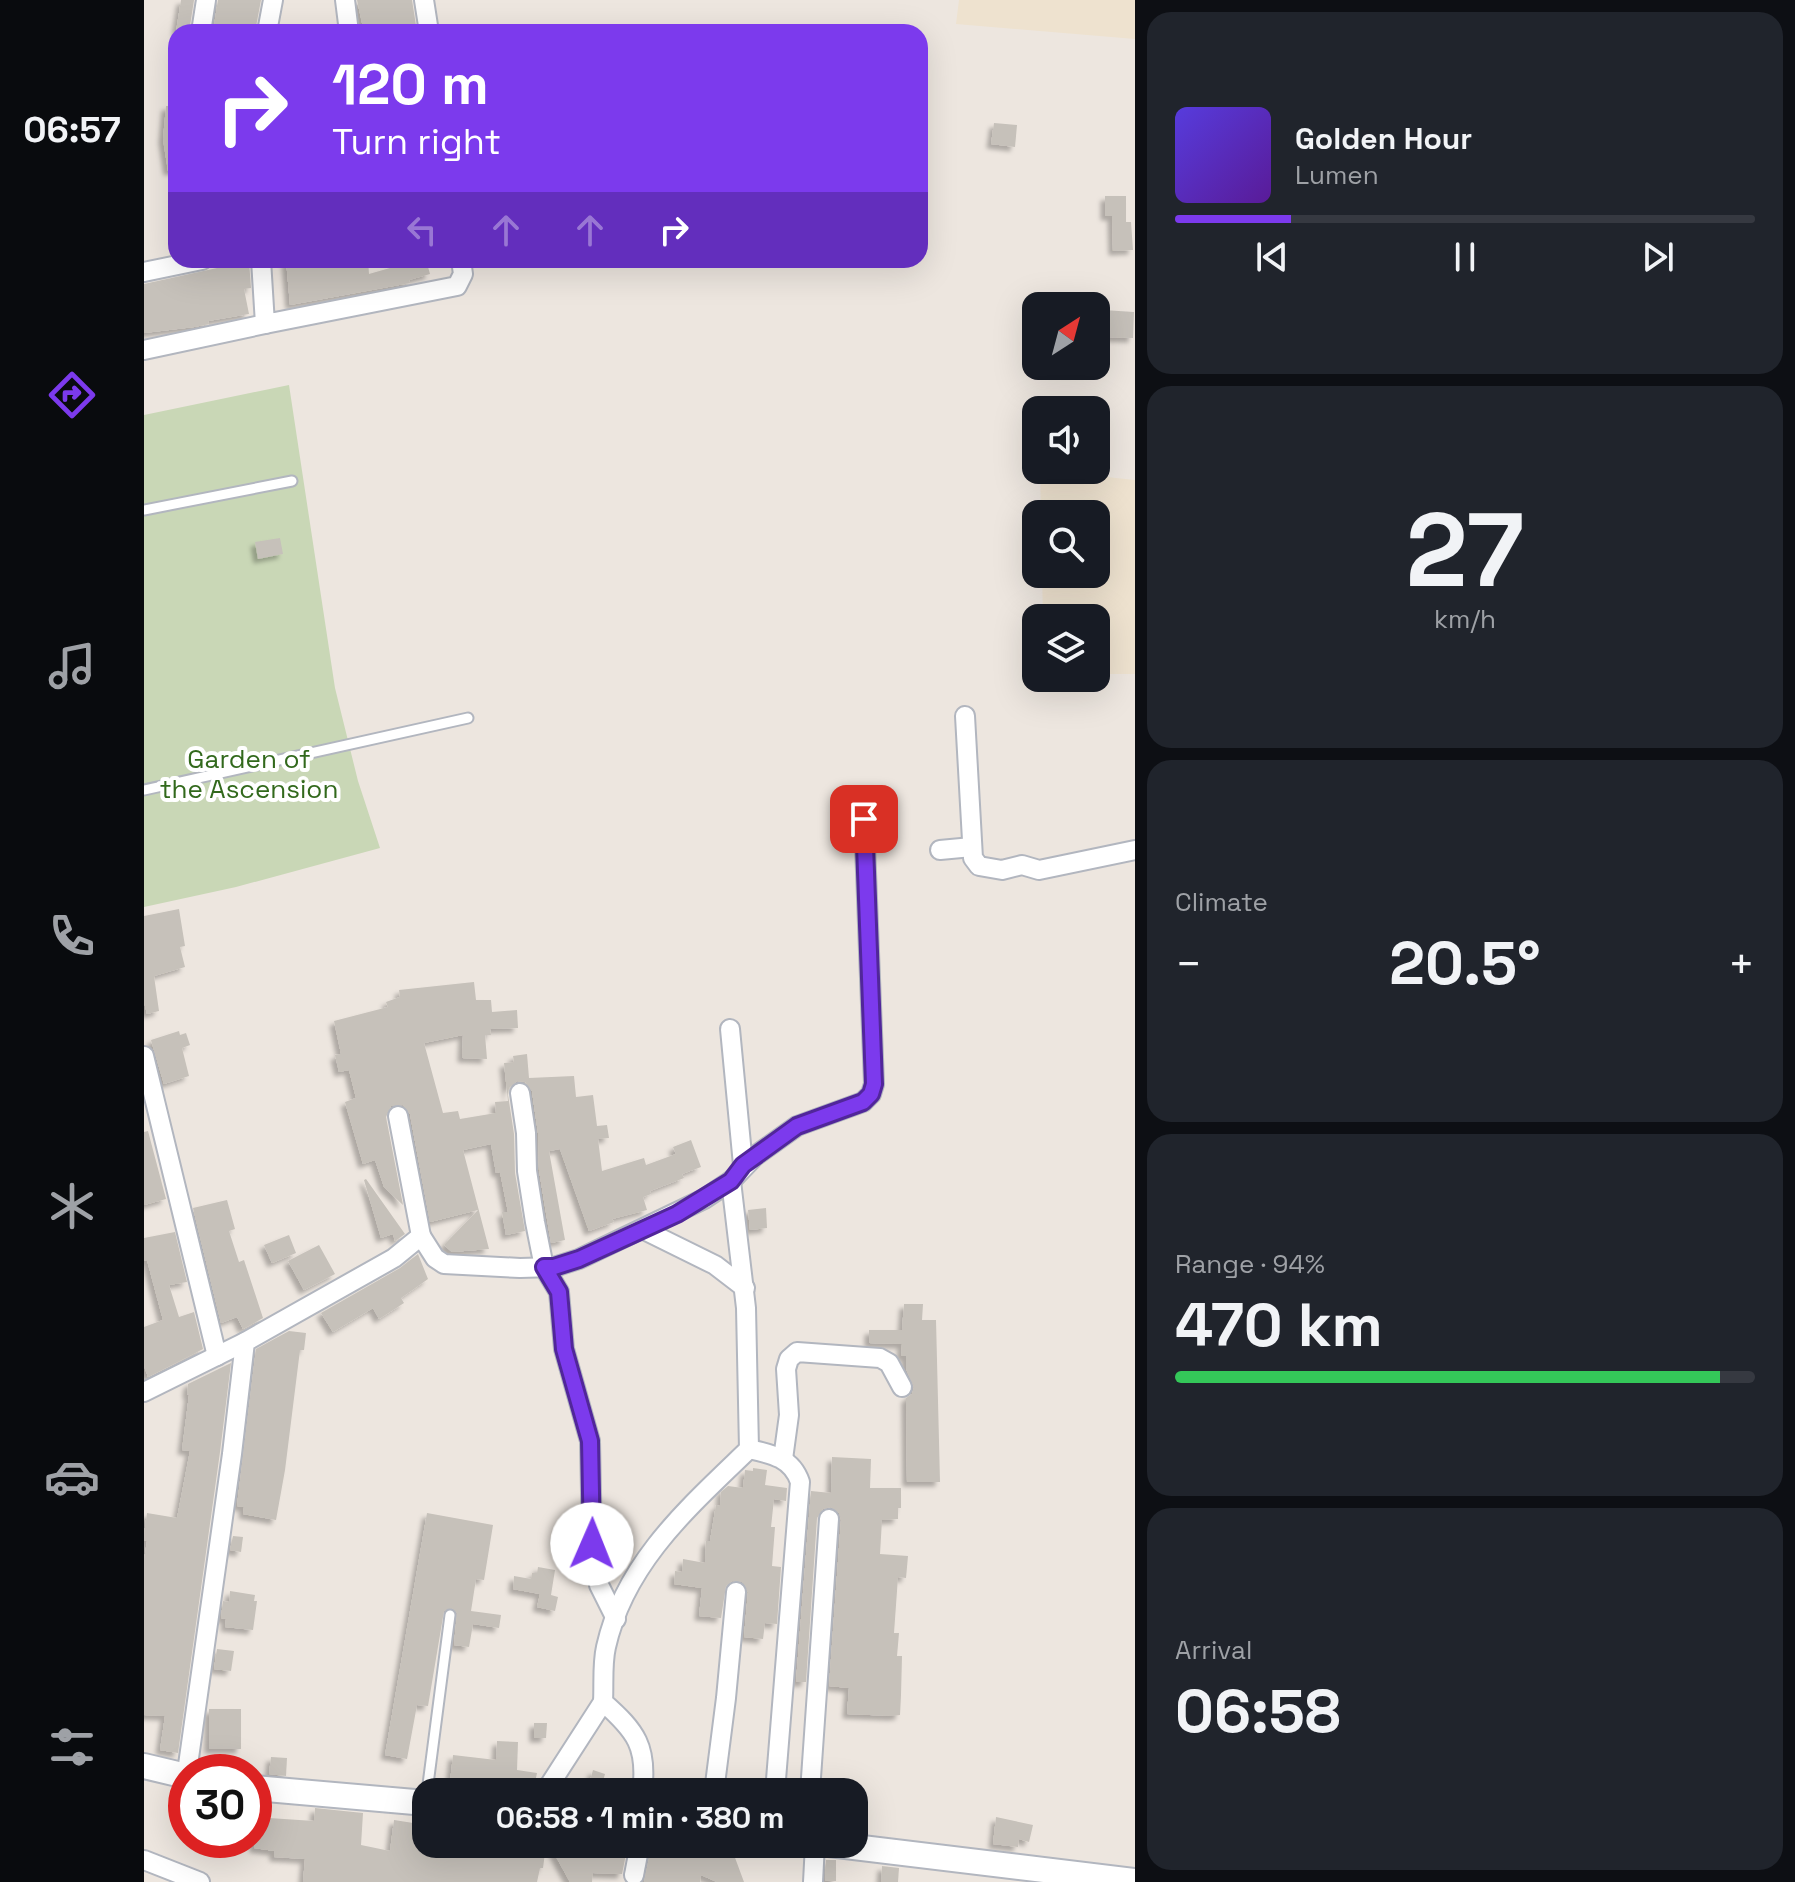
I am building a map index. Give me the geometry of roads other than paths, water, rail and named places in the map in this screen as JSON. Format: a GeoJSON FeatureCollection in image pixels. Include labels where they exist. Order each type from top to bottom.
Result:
{"type":"FeatureCollection","features":[{"type":"Feature","properties":{"kind":"street"},"geometry":{"type":"LineString","coordinates":[[202,24],[206,0]]}},
{"type":"Feature","properties":{"kind":"street"},"geometry":{"type":"LineString","coordinates":[[268,24],[273,0]]}},
{"type":"Feature","properties":{"kind":"street"},"geometry":{"type":"LineString","coordinates":[[345,0],[348,24]]}},
{"type":"Feature","properties":{"kind":"street"},"geometry":{"type":"LineString","coordinates":[[424,0],[428,24]]}},
{"type":"Feature","properties":{"kind":"street"},"geometry":{"type":"LineString","coordinates":[[144,272],[168,267]]}},
{"type":"Feature","properties":{"kind":"street"},"geometry":{"type":"LineString","coordinates":[[262,268],[265,324]]}},
{"type":"Feature","properties":{"kind":"street"},"geometry":{"type":"LineString","coordinates":[[144,350],[457,286],[463,274],[462,268]]}},
{"type":"Feature","properties":{"kind":"street"},"geometry":{"type":"LineString","coordinates":[[965,716],[973,858],[979,866],[1002,870],[1022,865],[1039,870],[1135,850]]}},
{"type":"Feature","properties":{"kind":"street"},"geometry":{"type":"LineString","coordinates":[[398,1116],[421,1236],[435,1258],[444,1264],[554,1267],[644,1230],[704,1199],[731,1181],[743,1165],[797,1126],[863,1102],[871,1094],[874,1084],[864,819]]}},
{"type":"Feature","properties":{"kind":"street"},"geometry":{"type":"LineString","coordinates":[[940,850],[972,847]]}},
{"type":"Feature","properties":{"kind":"street"},"geometry":{"type":"LineString","coordinates":[[730,1029],[743,1165]]}},
{"type":"Feature","properties":{"kind":"street"},"geometry":{"type":"LineString","coordinates":[[144,1056],[217,1356]]}},
{"type":"Feature","properties":{"kind":"street"},"geometry":{"type":"LineString","coordinates":[[520,1093],[528,1186],[544,1267],[559,1292],[564,1349],[590,1441],[592,1544],[599,1585],[616,1619]]}},
{"type":"Feature","properties":{"kind":"street"},"geometry":{"type":"LineString","coordinates":[[554,1778],[603,1702],[606,1648],[640,1565],[673,1523],[749,1449],[745,1288],[731,1181]]}},
{"type":"Feature","properties":{"kind":"street"},"geometry":{"type":"LineString","coordinates":[[644,1230],[715,1265],[745,1288]]}},
{"type":"Feature","properties":{"kind":"street"},"geometry":{"type":"LineString","coordinates":[[144,1392],[245,1342],[394,1258],[421,1236]]}},
{"type":"Feature","properties":{"kind":"street"},"geometry":{"type":"LineString","coordinates":[[190,1754],[245,1342]]}},
{"type":"Feature","properties":{"kind":"street"},"geometry":{"type":"LineString","coordinates":[[783,1459],[789,1415],[786,1369],[789,1359],[797,1352],[880,1358],[889,1363],[902,1387]]}},
{"type":"Feature","properties":{"kind":"street"},"geometry":{"type":"LineString","coordinates":[[749,1449],[783,1459],[796,1470],[800,1482],[776,1778]]}},
{"type":"Feature","properties":{"kind":"street"},"geometry":{"type":"LineString","coordinates":[[811,1778],[829,1519]]}},
{"type":"Feature","properties":{"kind":"street"},"geometry":{"type":"LineString","coordinates":[[716,1778],[736,1592]]}},
{"type":"Feature","properties":{"kind":"street"},"geometry":{"type":"LineString","coordinates":[[603,1702],[627,1724],[640,1745],[645,1767],[644,1778]]}},
{"type":"Feature","properties":{"kind":"street"},"geometry":{"type":"LineString","coordinates":[[144,1766],[168,1770]]}},
{"type":"Feature","properties":{"kind":"street"},"geometry":{"type":"LineString","coordinates":[[272,1789],[412,1801]]}},
{"type":"Feature","properties":{"kind":"street"},"geometry":{"type":"LineString","coordinates":[[868,1849],[1135,1881]]}},
{"type":"Feature","properties":{"kind":"street"},"geometry":{"type":"LineString","coordinates":[[634,1875],[637,1858]]}},
{"type":"Feature","properties":{"kind":"street"},"geometry":{"type":"LineString","coordinates":[[813,1882],[814,1858]]}},
{"type":"Feature","properties":{"kind":"street"},"geometry":{"type":"LineString","coordinates":[[144,1860],[200,1882]]}},
{"type":"Feature","properties":{"kind":"lane"},"geometry":{"type":"LineString","coordinates":[[144,510],[292,481]]}},
{"type":"Feature","properties":{"kind":"lane"},"geometry":{"type":"LineString","coordinates":[[144,790],[468,718]]}},
{"type":"Feature","properties":{"kind":"lane"},"geometry":{"type":"LineString","coordinates":[[429,1778],[450,1615]]}},
{"type":"Feature","properties":{"kind":"park label","name":"Garden of the Ascension"},"geometry":{"type":"Point","coordinates":[249,774]}}]}
